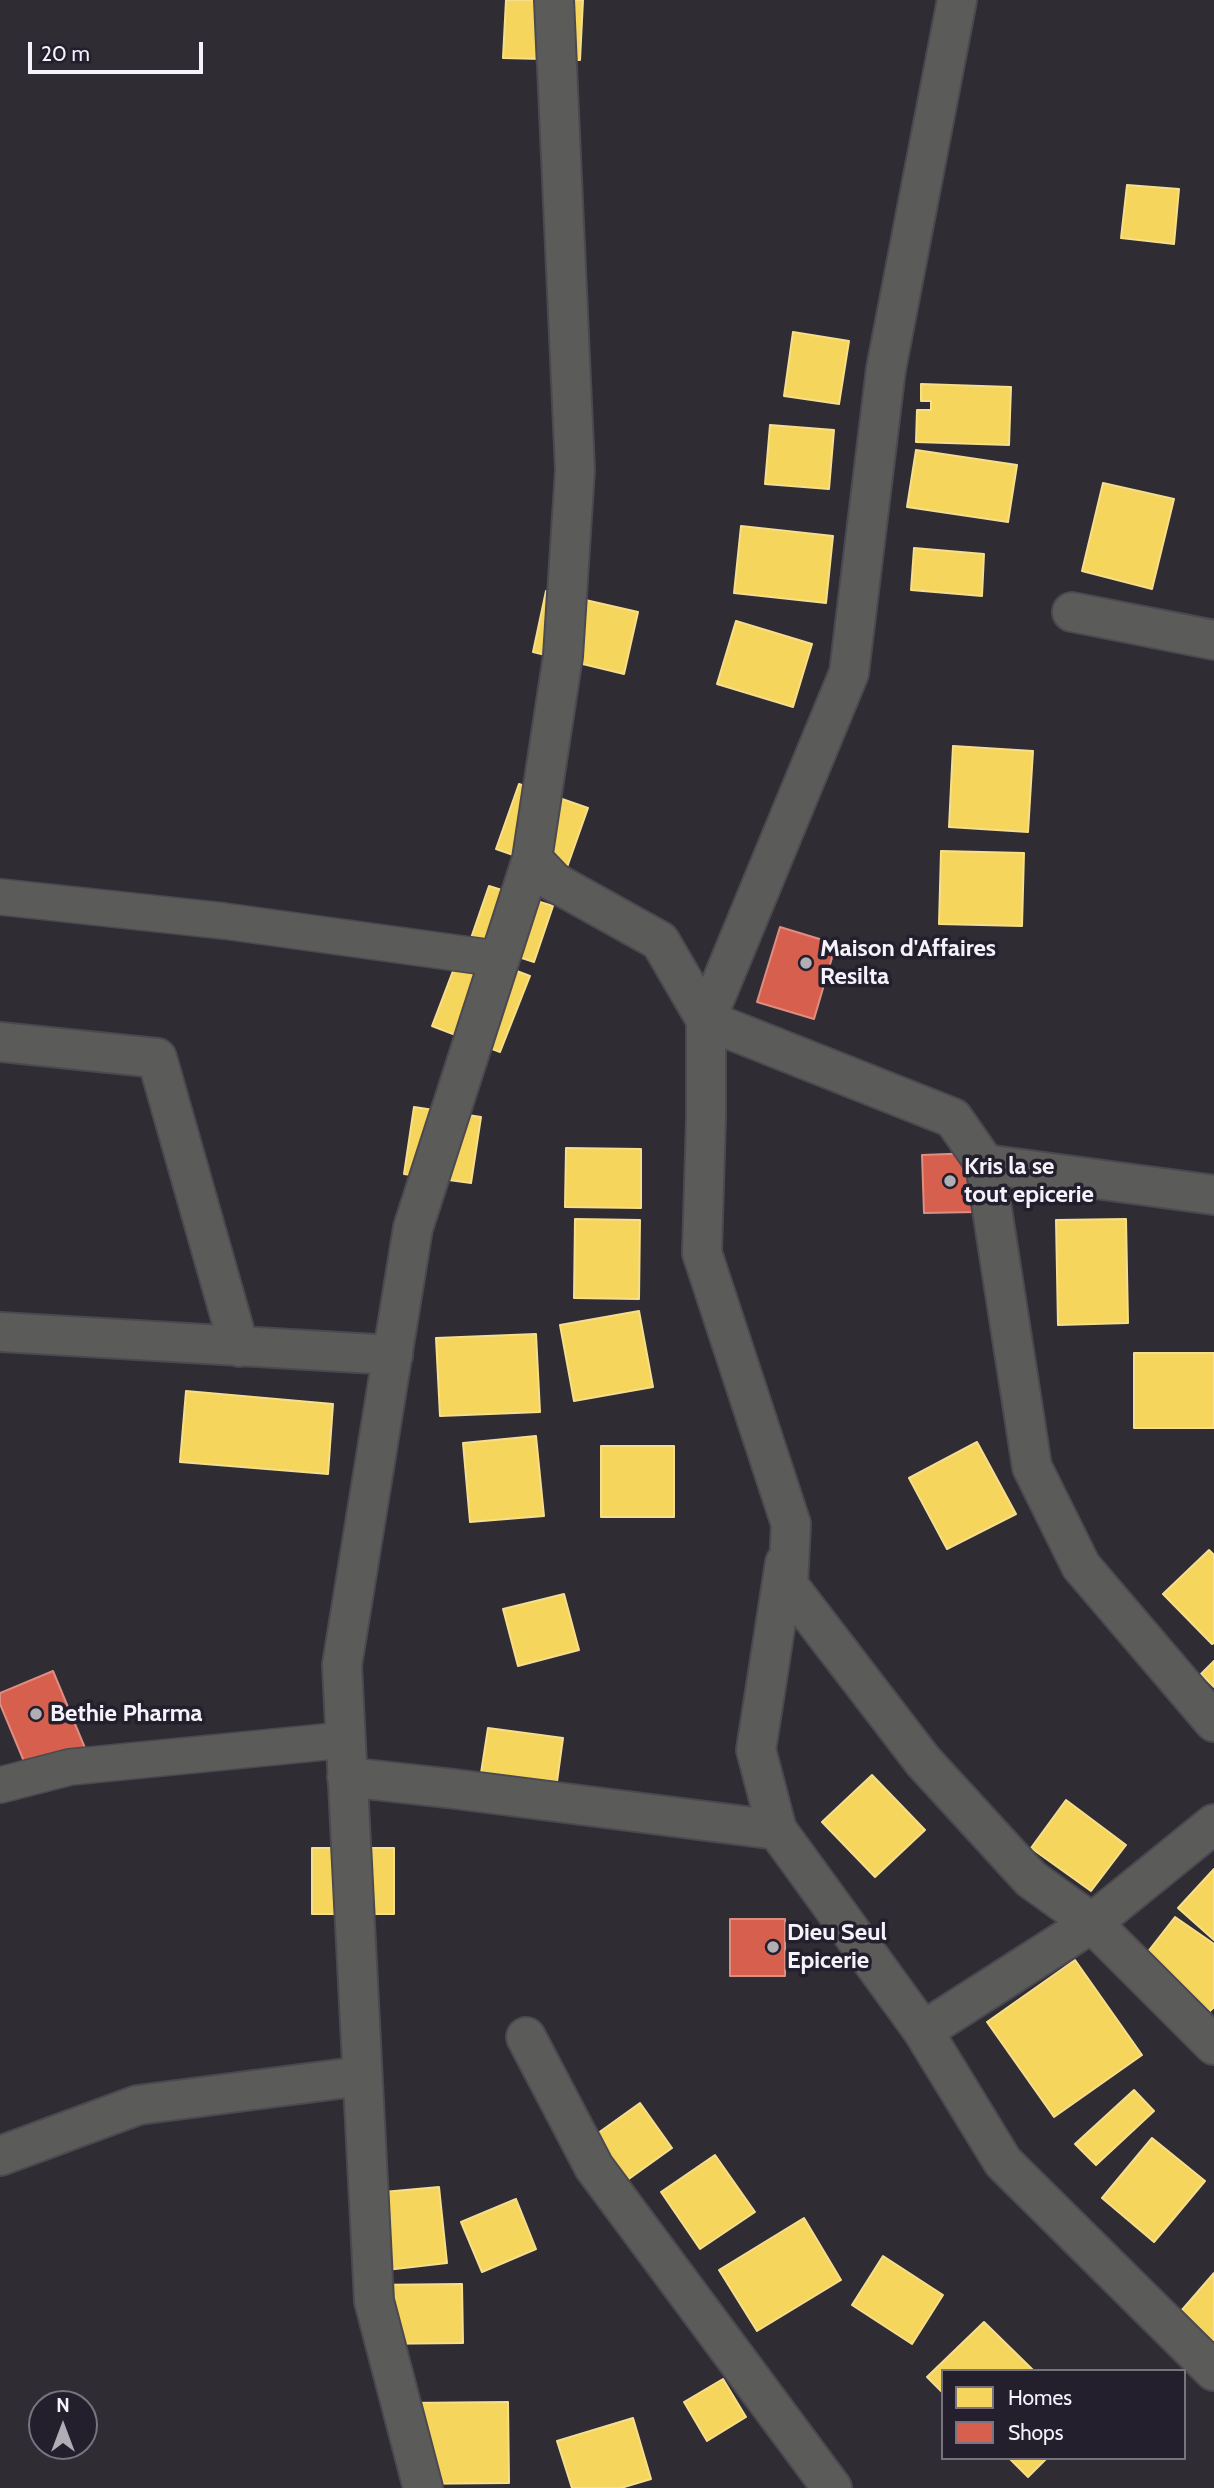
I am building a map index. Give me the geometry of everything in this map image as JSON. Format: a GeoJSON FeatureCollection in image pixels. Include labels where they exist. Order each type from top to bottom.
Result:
{"type":"FeatureCollection","features":[{"type":"Feature","properties":{"kind":"street"},"geometry":{"type":"LineString","coordinates":[[423,2488],[374,2301],[342,1665],[413,1228],[532,859],[563,656],[575,470],[554,0]]}},
{"type":"Feature","properties":{"kind":"street"},"geometry":{"type":"LineString","coordinates":[[957,0],[886,369],[849,673],[706,1020],[702,1253],[791,1524],[788,1585],[923,1760],[1031,1879],[1092,1923],[1214,2045]]}},
{"type":"Feature","properties":{"kind":"street"},"geometry":{"type":"LineString","coordinates":[[1072,612],[1214,640]]}},
{"type":"Feature","properties":{"kind":"street"},"geometry":{"type":"LineString","coordinates":[[532,859],[554,882],[660,941],[706,1020],[953,1118],[985,1164],[1032,1467],[1081,1566],[1214,1722]]}},
{"type":"Feature","properties":{"kind":"street"},"geometry":{"type":"LineString","coordinates":[[0,1042],[157,1058],[239,1347]]}},
{"type":"Feature","properties":{"kind":"street"},"geometry":{"type":"LineString","coordinates":[[985,1164],[1214,1195]]}},
{"type":"Feature","properties":{"kind":"street"},"geometry":{"type":"LineString","coordinates":[[0,1332],[393,1355]]}},
{"type":"Feature","properties":{"kind":"street"},"geometry":{"type":"LineString","coordinates":[[791,1524],[756,1750],[777,1830],[923,2031],[1003,2162],[1214,2371]]}},
{"type":"Feature","properties":{"kind":"street"},"geometry":{"type":"LineString","coordinates":[[346,1759],[777,1830]]}},
{"type":"Feature","properties":{"kind":"street"},"geometry":{"type":"LineString","coordinates":[[923,2031],[1092,1923],[1214,1824]]}},
{"type":"Feature","properties":{"kind":"street"},"geometry":{"type":"LineString","coordinates":[[526,2037],[594,2167],[832,2488]]}},
{"type":"Feature","properties":{"kind":"street"},"geometry":{"type":"LineString","coordinates":[[0,2156],[138,2105],[362,2076]]}},
{"type":"Feature","properties":{"kind":"lane"},"geometry":{"type":"LineString","coordinates":[[0,897],[224,921],[500,958]]}},
{"type":"Feature","properties":{"kind":"lane"},"geometry":{"type":"LineString","coordinates":[[0,1785],[70,1767],[346,1759]]}},
{"type":"Feature","properties":{"kind":"building: Homes"},"geometry":{"type":"Polygon","coordinates":[[[506,0],[583,0],[580,60],[503,58],[506,0]]]}},
{"type":"Feature","properties":{"kind":"building: Homes"},"geometry":{"type":"Polygon","coordinates":[[[1127,185],[1179,189],[1174,244],[1121,238],[1127,185]]]}},
{"type":"Feature","properties":{"kind":"building: Homes"},"geometry":{"type":"Polygon","coordinates":[[[793,332],[849,341],[839,404],[784,396],[793,332]]]}},
{"type":"Feature","properties":{"kind":"building: Homes"},"geometry":{"type":"Polygon","coordinates":[[[921,384],[1011,387],[1009,445],[916,442],[917,410],[931,410],[931,401],[921,401],[921,384]]]}},
{"type":"Feature","properties":{"kind":"building: Homes"},"geometry":{"type":"Polygon","coordinates":[[[770,425],[834,430],[829,489],[765,484],[770,425]]]}},
{"type":"Feature","properties":{"kind":"building: Homes"},"geometry":{"type":"Polygon","coordinates":[[[916,450],[1017,465],[1008,522],[907,507],[916,450]]]}},
{"type":"Feature","properties":{"kind":"building: Homes"},"geometry":{"type":"Polygon","coordinates":[[[1103,483],[1174,499],[1152,589],[1082,571],[1103,483]]]}},
{"type":"Feature","properties":{"kind":"building: Homes"},"geometry":{"type":"Polygon","coordinates":[[[741,526],[833,536],[826,603],[734,593],[741,526]]]}},
{"type":"Feature","properties":{"kind":"building: Homes"},"geometry":{"type":"Polygon","coordinates":[[[914,548],[984,554],[982,596],[911,590],[914,548]]]}},
{"type":"Feature","properties":{"kind":"building: Homes"},"geometry":{"type":"Polygon","coordinates":[[[546,591],[638,612],[624,674],[533,652],[546,591]]]}},
{"type":"Feature","properties":{"kind":"building: Homes"},"geometry":{"type":"Polygon","coordinates":[[[736,621],[812,644],[793,707],[717,684],[736,621]]]}},
{"type":"Feature","properties":{"kind":"building: Homes"},"geometry":{"type":"Polygon","coordinates":[[[953,746],[1033,751],[1028,832],[949,827],[953,746]]]}},
{"type":"Feature","properties":{"kind":"building: Homes"},"geometry":{"type":"Polygon","coordinates":[[[519,784],[588,808],[565,873],[496,849],[519,784]]]}},
{"type":"Feature","properties":{"kind":"building: Homes"},"geometry":{"type":"Polygon","coordinates":[[[941,851],[1024,853],[1022,926],[939,924],[941,851]]]}},
{"type":"Feature","properties":{"kind":"building: Homes"},"geometry":{"type":"Polygon","coordinates":[[[489,886],[553,906],[534,962],[470,941],[489,886]]]}},
{"type":"Feature","properties":{"kind":"building: Homes"},"geometry":{"type":"Polygon","coordinates":[[[461,950],[530,976],[500,1052],[432,1026],[461,950]]]}},
{"type":"Feature","properties":{"kind":"building: Homes"},"geometry":{"type":"Polygon","coordinates":[[[414,1107],[481,1117],[471,1183],[404,1174],[414,1107]]]}},
{"type":"Feature","properties":{"kind":"building: Homes"},"geometry":{"type":"Polygon","coordinates":[[[566,1148],[641,1149],[641,1208],[565,1207],[566,1148]]]}},
{"type":"Feature","properties":{"kind":"building: Homes"},"geometry":{"type":"Polygon","coordinates":[[[575,1219],[640,1220],[639,1299],[574,1298],[575,1219]]]}},
{"type":"Feature","properties":{"kind":"building: Homes"},"geometry":{"type":"Polygon","coordinates":[[[1126,1219],[1128,1323],[1058,1325],[1056,1220],[1126,1219]]]}},
{"type":"Feature","properties":{"kind":"building: Homes"},"geometry":{"type":"Polygon","coordinates":[[[639,1311],[653,1387],[574,1401],[560,1325],[639,1311]]]}},
{"type":"Feature","properties":{"kind":"building: Homes"},"geometry":{"type":"Polygon","coordinates":[[[536,1334],[540,1412],[440,1416],[436,1338],[536,1334]]]}},
{"type":"Feature","properties":{"kind":"building: Homes"},"geometry":{"type":"Polygon","coordinates":[[[1134,1353],[1214,1353],[1214,1428],[1134,1428],[1134,1353]]]}},
{"type":"Feature","properties":{"kind":"building: Homes"},"geometry":{"type":"Polygon","coordinates":[[[186,1391],[333,1404],[328,1474],[180,1462],[186,1391]]]}},
{"type":"Feature","properties":{"kind":"building: Homes"},"geometry":{"type":"Polygon","coordinates":[[[536,1436],[544,1516],[470,1522],[463,1443],[536,1436]]]}},
{"type":"Feature","properties":{"kind":"building: Homes"},"geometry":{"type":"Polygon","coordinates":[[[977,1442],[1016,1514],[947,1549],[909,1478],[977,1442]]]}},
{"type":"Feature","properties":{"kind":"building: Homes"},"geometry":{"type":"Polygon","coordinates":[[[601,1446],[674,1446],[674,1517],[601,1517],[601,1446]]]}},
{"type":"Feature","properties":{"kind":"building: Homes"},"geometry":{"type":"Polygon","coordinates":[[[1209,1550],[1214,1555],[1212,1644],[1163,1594],[1209,1550]]]}},
{"type":"Feature","properties":{"kind":"building: Homes"},"geometry":{"type":"Polygon","coordinates":[[[564,1594],[579,1650],[518,1666],[503,1609],[564,1594]]]}},
{"type":"Feature","properties":{"kind":"building: Homes"},"geometry":{"type":"Polygon","coordinates":[[[1214,1661],[1214,1687],[1201,1674],[1214,1661]]]}},
{"type":"Feature","properties":{"kind":"building: Homes"},"geometry":{"type":"Polygon","coordinates":[[[488,1728],[563,1738],[555,1796],[479,1786],[488,1728]]]}},
{"type":"Feature","properties":{"kind":"building: Homes"},"geometry":{"type":"Polygon","coordinates":[[[872,1775],[925,1830],[875,1877],[822,1822],[872,1775]]]}},
{"type":"Feature","properties":{"kind":"building: Homes"},"geometry":{"type":"Polygon","coordinates":[[[1066,1800],[1126,1845],[1091,1891],[1031,1848],[1066,1800]]]}},
{"type":"Feature","properties":{"kind":"building: Homes"},"geometry":{"type":"Polygon","coordinates":[[[312,1848],[394,1848],[394,1914],[312,1914],[312,1848]]]}},
{"type":"Feature","properties":{"kind":"building: Homes"},"geometry":{"type":"Polygon","coordinates":[[[1214,1869],[1214,1940],[1178,1908],[1214,1869]]]}},
{"type":"Feature","properties":{"kind":"building: Homes"},"geometry":{"type":"Polygon","coordinates":[[[1175,1917],[1214,1944],[1214,2007],[1210,2011],[1143,1958],[1175,1917]]]}},
{"type":"Feature","properties":{"kind":"building: Homes"},"geometry":{"type":"Polygon","coordinates":[[[1075,1960],[1142,2055],[1054,2117],[987,2022],[1075,1960]]]}},
{"type":"Feature","properties":{"kind":"building: Homes"},"geometry":{"type":"Polygon","coordinates":[[[1134,2090],[1154,2111],[1096,2165],[1075,2144],[1134,2090]]]}},
{"type":"Feature","properties":{"kind":"building: Homes"},"geometry":{"type":"Polygon","coordinates":[[[640,2103],[672,2148],[619,2186],[587,2141],[640,2103]]]}},
{"type":"Feature","properties":{"kind":"building: Homes"},"geometry":{"type":"Polygon","coordinates":[[[1152,2138],[1205,2181],[1154,2242],[1102,2198],[1152,2138]]]}},
{"type":"Feature","properties":{"kind":"building: Homes"},"geometry":{"type":"Polygon","coordinates":[[[715,2155],[755,2212],[700,2249],[661,2192],[715,2155]]]}},
{"type":"Feature","properties":{"kind":"building: Homes"},"geometry":{"type":"Polygon","coordinates":[[[439,2187],[447,2263],[369,2272],[361,2194],[439,2187]]]}},
{"type":"Feature","properties":{"kind":"building: Homes"},"geometry":{"type":"Polygon","coordinates":[[[516,2199],[536,2249],[482,2272],[461,2222],[516,2199]]]}},
{"type":"Feature","properties":{"kind":"building: Homes"},"geometry":{"type":"Polygon","coordinates":[[[804,2218],[841,2280],[757,2331],[719,2270],[804,2218]]]}},
{"type":"Feature","properties":{"kind":"building: Homes"},"geometry":{"type":"Polygon","coordinates":[[[883,2256],[943,2295],[912,2344],[852,2305],[883,2256]]]}},
{"type":"Feature","properties":{"kind":"building: Homes"},"geometry":{"type":"Polygon","coordinates":[[[1214,2273],[1214,2350],[1175,2318],[1214,2273]]]}},
{"type":"Feature","properties":{"kind":"building: Homes"},"geometry":{"type":"Polygon","coordinates":[[[462,2284],[463,2343],[368,2344],[367,2285],[462,2284]]]}},
{"type":"Feature","properties":{"kind":"building: Homes"},"geometry":{"type":"Polygon","coordinates":[[[984,2322],[1032,2369],[941,2369],[941,2391],[927,2377],[984,2322]]]}},
{"type":"Feature","properties":{"kind":"building: Homes"},"geometry":{"type":"Polygon","coordinates":[[[723,2379],[746,2417],[707,2441],[684,2402],[723,2379]]]}},
{"type":"Feature","properties":{"kind":"building: Homes"},"geometry":{"type":"Polygon","coordinates":[[[508,2402],[509,2483],[404,2484],[403,2403],[508,2402]]]}},
{"type":"Feature","properties":{"kind":"building: Homes"},"geometry":{"type":"Polygon","coordinates":[[[633,2418],[651,2479],[621,2488],[572,2488],[557,2441],[633,2418]]]}},
{"type":"Feature","properties":{"kind":"building: Homes"},"geometry":{"type":"Polygon","coordinates":[[[1011,2460],[1045,2460],[1028,2477],[1011,2460]]]}},
{"type":"Feature","properties":{"kind":"building: Shops"},"geometry":{"type":"Polygon","coordinates":[[[780,927],[836,944],[814,1019],[757,1002],[780,927]]]}},
{"type":"Feature","properties":{"kind":"building: Shops"},"geometry":{"type":"Polygon","coordinates":[[[974,1153],[976,1212],[924,1213],[922,1155],[974,1153]]]}},
{"type":"Feature","properties":{"kind":"building: Shops"},"geometry":{"type":"Polygon","coordinates":[[[53,1671],[85,1748],[28,1771],[0,1704],[0,1693],[53,1671]]]}},
{"type":"Feature","properties":{"kind":"building: Shops"},"geometry":{"type":"Polygon","coordinates":[[[730,1919],[785,1919],[785,1976],[730,1976],[730,1919]]]}},
{"type":"Feature","properties":{"kind":"place","name":"Maison d'Affaires Resilta"},"geometry":{"type":"Point","coordinates":[806,963]}},
{"type":"Feature","properties":{"kind":"place","name":"Kris la se tout epicerie"},"geometry":{"type":"Point","coordinates":[950,1181]}},
{"type":"Feature","properties":{"kind":"place","name":"Bethie Pharma"},"geometry":{"type":"Point","coordinates":[36,1714]}},
{"type":"Feature","properties":{"kind":"place","name":"Dieu Seul Epicerie"},"geometry":{"type":"Point","coordinates":[773,1947]}}]}
